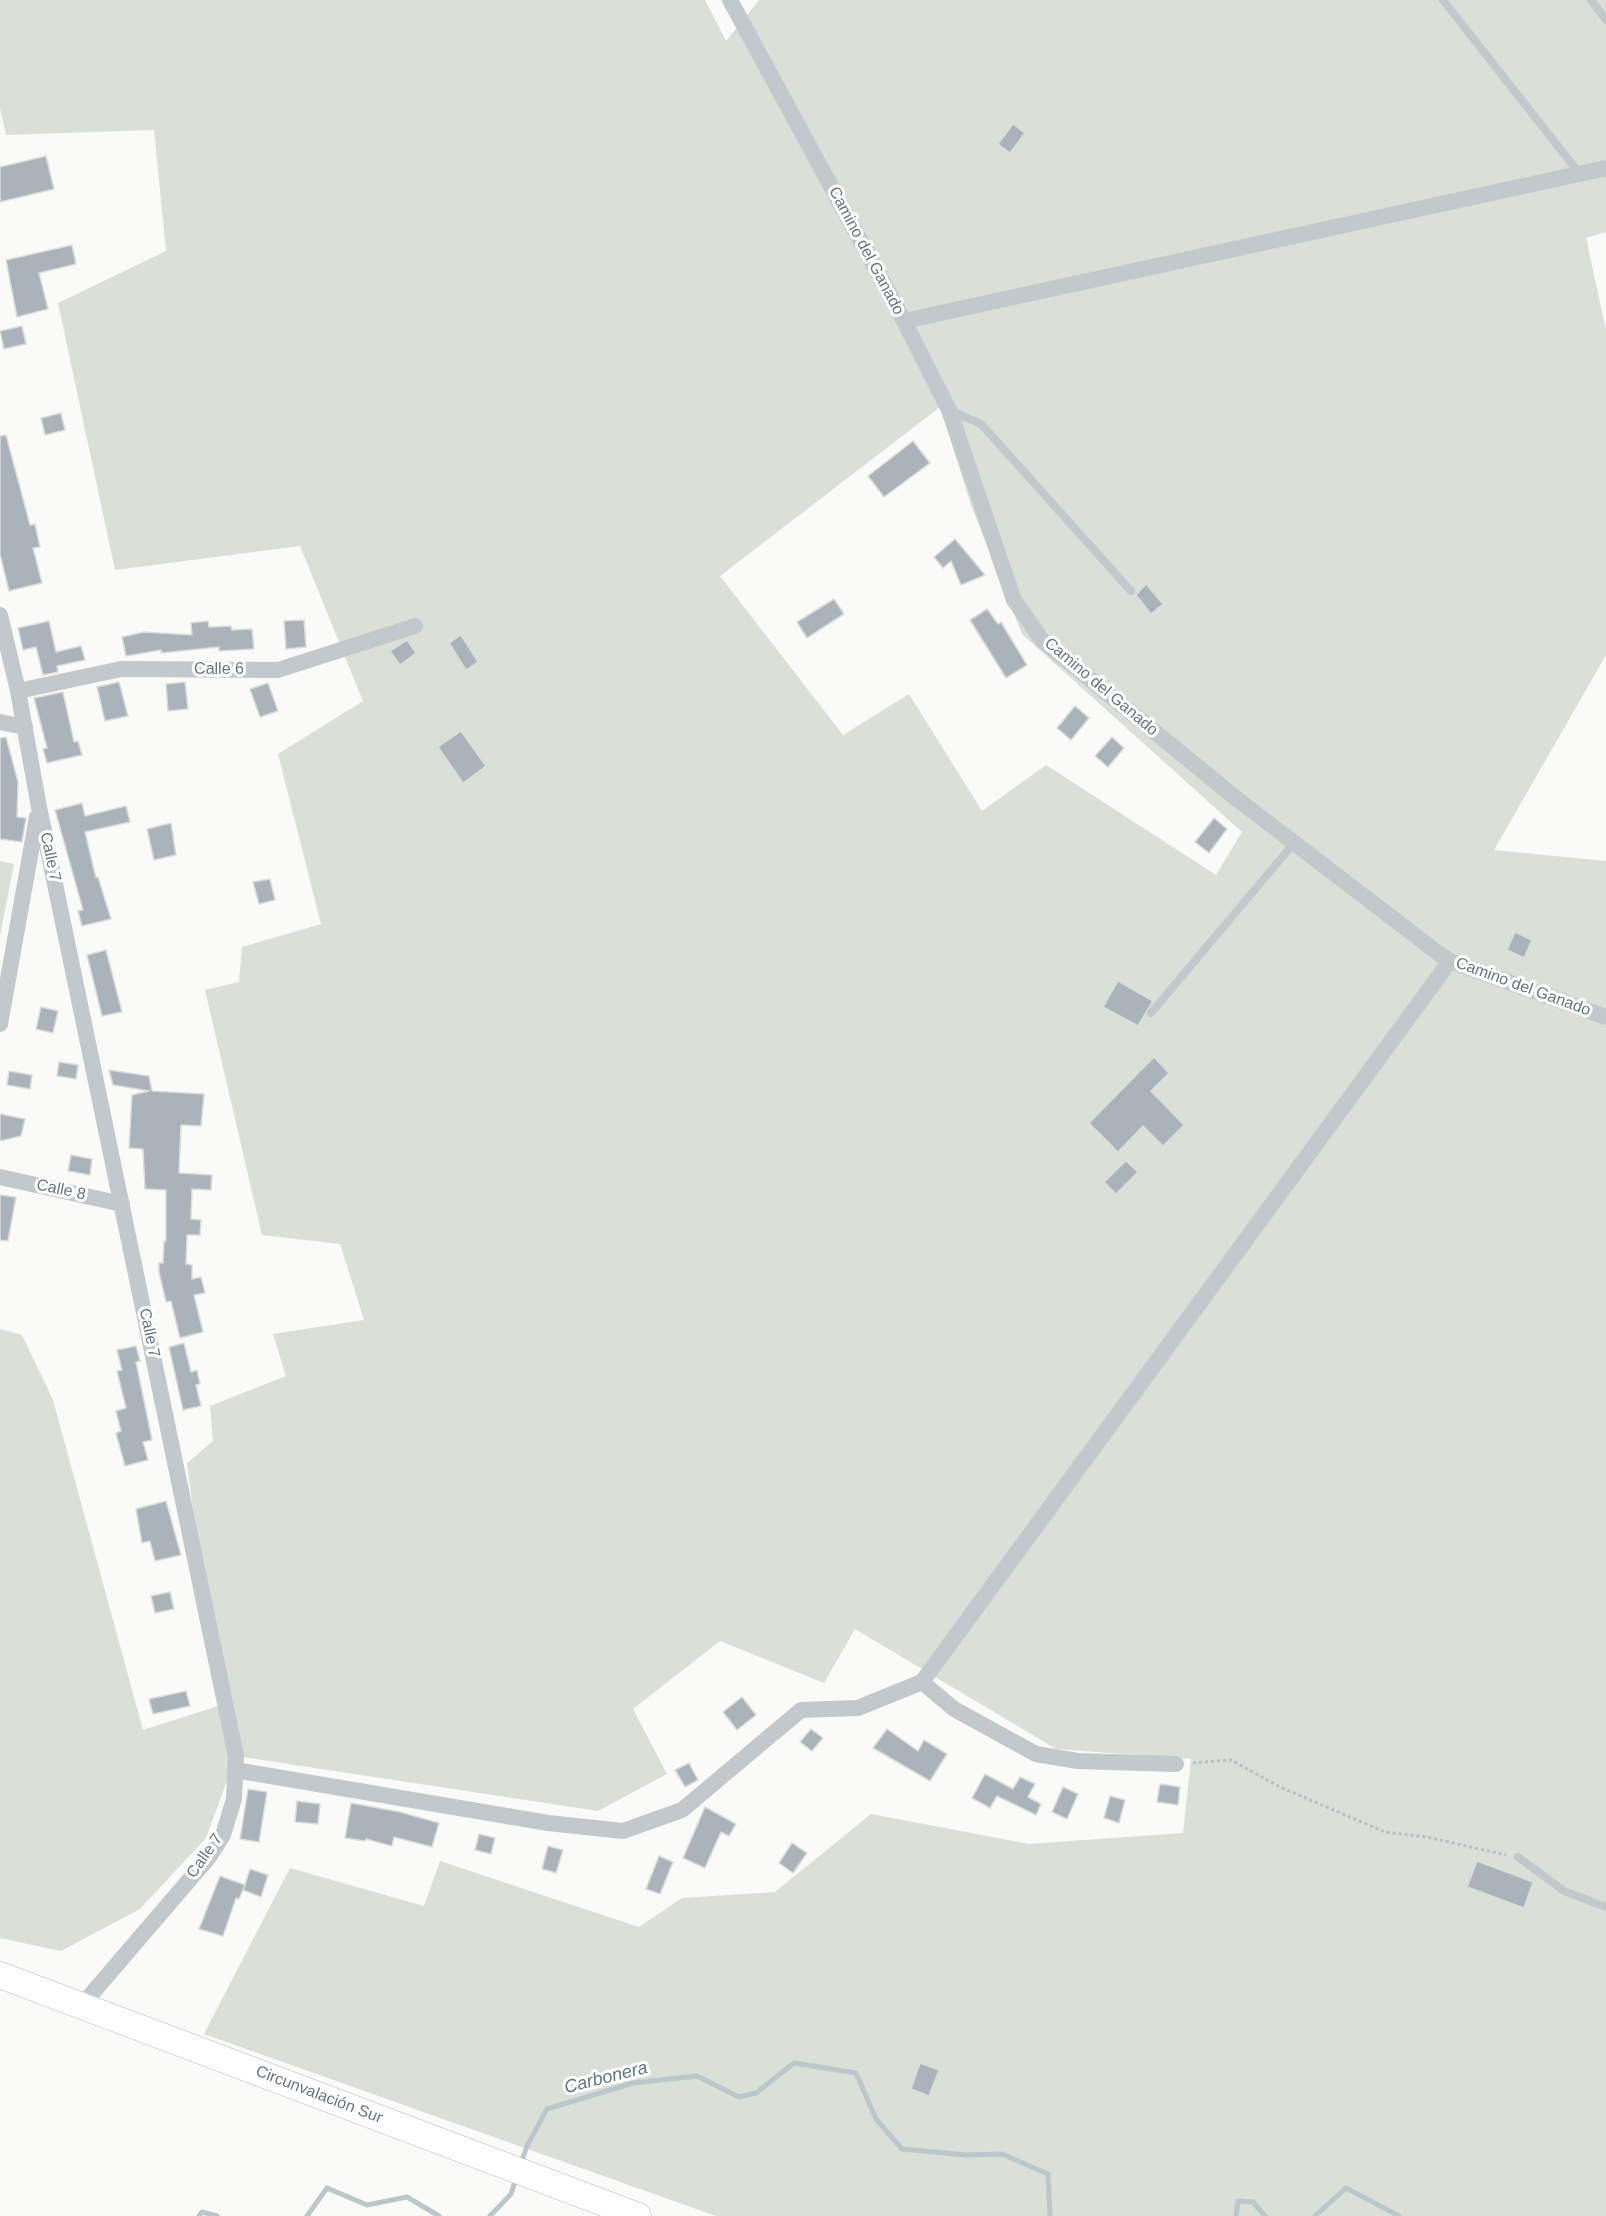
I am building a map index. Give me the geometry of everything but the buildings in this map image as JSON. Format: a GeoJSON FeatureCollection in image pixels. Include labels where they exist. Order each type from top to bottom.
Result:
{"type":"FeatureCollection","features":[{"type":"Feature","properties":{"kind":"main road","name":"Circunvalación Sur"},"geometry":{"type":"LineString","coordinates":[[0,1975],[638,2216]]}},
{"type":"Feature","properties":{"kind":"street","name":"Camino del Ganado"},"geometry":{"type":"LineString","coordinates":[[730,0],[904,321],[949,410],[1014,600],[1042,640],[1294,843],[1450,961],[1606,1017]]}},
{"type":"Feature","properties":{"kind":"street"},"geometry":{"type":"LineString","coordinates":[[904,321],[1606,168]]}},
{"type":"Feature","properties":{"kind":"street","name":"Calle 7"},"geometry":{"type":"LineString","coordinates":[[0,615],[18,691],[39,807],[236,1756],[234,1799],[222,1835],[209,1857],[82,2005]]}},
{"type":"Feature","properties":{"kind":"street","name":"Calle 6"},"geometry":{"type":"LineString","coordinates":[[18,691],[122,669],[278,670],[415,626]]}},
{"type":"Feature","properties":{"kind":"street"},"geometry":{"type":"LineString","coordinates":[[0,722],[25,727]]}},
{"type":"Feature","properties":{"kind":"street"},"geometry":{"type":"LineString","coordinates":[[0,1024],[39,807]]}},
{"type":"Feature","properties":{"kind":"street"},"geometry":{"type":"LineString","coordinates":[[235,1770],[548,1823],[622,1831],[682,1810],[801,1710],[858,1708],[922,1682],[1450,961]]}},
{"type":"Feature","properties":{"kind":"street","name":"Calle 8"},"geometry":{"type":"LineString","coordinates":[[0,1177],[122,1204]]}},
{"type":"Feature","properties":{"kind":"street"},"geometry":{"type":"LineString","coordinates":[[922,1682],[954,1709],[1036,1754],[1078,1761],[1176,1764]]}},
{"type":"Feature","properties":{"kind":"lane"},"geometry":{"type":"LineString","coordinates":[[1443,0],[1579,173]]}},
{"type":"Feature","properties":{"kind":"lane"},"geometry":{"type":"LineString","coordinates":[[1591,0],[1606,20]]}},
{"type":"Feature","properties":{"kind":"lane"},"geometry":{"type":"LineString","coordinates":[[949,410],[981,424],[1131,591]]}},
{"type":"Feature","properties":{"kind":"lane"},"geometry":{"type":"LineString","coordinates":[[1151,1014],[1294,843]]}},
{"type":"Feature","properties":{"kind":"lane"},"geometry":{"type":"LineString","coordinates":[[1518,1857],[1564,1891],[1606,1906]]}},
{"type":"Feature","properties":{"kind":"path"},"geometry":{"type":"LineString","coordinates":[[1176,1764],[1231,1760],[1280,1787],[1385,1832],[1427,1837],[1518,1857]]}},
{"type":"Feature","properties":{"kind":"shaded area"},"geometry":{"type":"Polygon","coordinates":[[[0,0],[705,0],[726,41],[759,0],[1606,0],[1606,232],[1586,238],[1606,330],[1606,655],[1494,850],[1606,861],[1606,2216],[716,2216],[204,2034],[290,1868],[424,1906],[440,1861],[639,1927],[682,1898],[775,1892],[871,1814],[1029,1844],[1183,1833],[1191,1759],[1056,1749],[855,1629],[824,1683],[720,1641],[633,1709],[667,1774],[598,1811],[236,1756],[206,1838],[140,1909],[61,1951],[0,1938],[0,1329],[22,1335],[53,1400],[143,1730],[218,1706],[187,1463],[213,1441],[210,1406],[286,1376],[273,1334],[364,1320],[340,1244],[262,1235],[205,990],[239,982],[242,947],[321,924],[278,754],[363,701],[300,546],[115,570],[58,303],[166,251],[154,130],[6,135],[0,109],[0,0]],[[940,407],[720,576],[843,735],[909,694],[982,811],[1046,765],[1216,875],[1242,832],[1022,634],[971,505],[940,407]]]}},
{"type":"Feature","properties":{"kind":"shaded area"},"geometry":{"type":"Polygon","coordinates":[[[0,861],[14,864],[0,936],[0,861]]]}},
{"type":"Feature","properties":{"kind":"waterway","name":"Carbonera"},"geometry":{"type":"LineString","coordinates":[[521,2163],[527,2146],[547,2109],[633,2083],[697,2076],[739,2097],[756,2093],[794,2063],[856,2073],[876,2119],[902,2149],[966,2155],[1002,2154],[1048,2174],[1050,2216]]}},
{"type":"Feature","properties":{"kind":"waterway","name":"Carbonera"},"geometry":{"type":"LineString","coordinates":[[490,2216],[511,2194],[516,2178]]}},
{"type":"Feature","properties":{"kind":"waterway","name":"Carbonera"},"geometry":{"type":"LineString","coordinates":[[307,2216],[327,2188],[367,2205],[407,2197],[439,2216]]}},
{"type":"Feature","properties":{"kind":"waterway","name":"Carbonera"},"geometry":{"type":"LineString","coordinates":[[1315,2216],[1346,2188],[1399,2216]]}},
{"type":"Feature","properties":{"kind":"waterway","name":"Carbonera"},"geometry":{"type":"LineString","coordinates":[[1236,2216],[1238,2201],[1253,2202],[1265,2216]]}},
{"type":"Feature","properties":{"kind":"waterway","name":"Carbonera"},"geometry":{"type":"LineString","coordinates":[[199,2216],[202,2212],[217,2216]]}}]}
